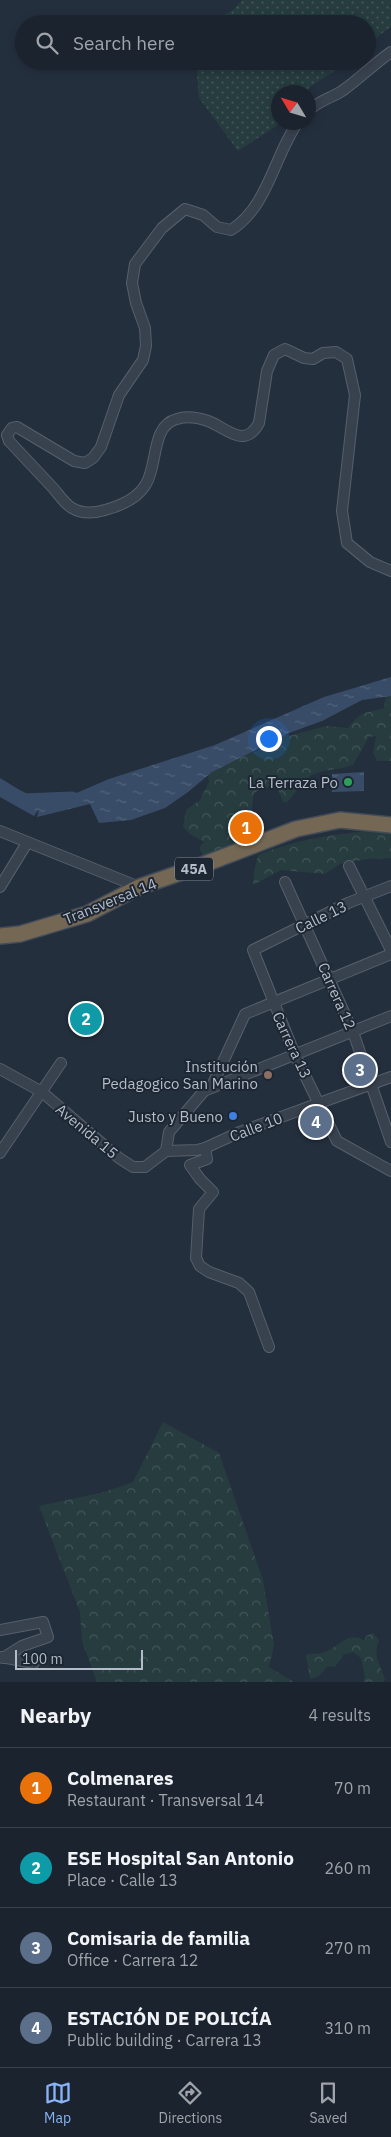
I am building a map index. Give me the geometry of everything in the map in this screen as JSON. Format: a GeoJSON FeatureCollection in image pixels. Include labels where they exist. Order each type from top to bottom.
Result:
{"type":"FeatureCollection","features":[{"type":"Feature","properties":{"kind":"highway","name":"Transversal 14"},"geometry":{"type":"LineString","coordinates":[[0,936],[20,934],[87,914],[139,887],[198,868],[296,829],[340,820],[391,825]]}},
{"type":"Feature","properties":{"kind":"street"},"geometry":{"type":"LineString","coordinates":[[376,64],[391,52]]}},
{"type":"Feature","properties":{"kind":"street"},"geometry":{"type":"LineString","coordinates":[[316,103],[336,95],[368,70]]}},
{"type":"Feature","properties":{"kind":"street"},"geometry":{"type":"LineString","coordinates":[[292,130],[262,193],[244,222],[231,230],[216,227],[203,215],[185,209],[162,228],[135,264],[132,283],[136,303],[145,328],[146,346],[143,360],[119,395],[101,447],[93,458],[85,463],[74,461],[17,427],[12,428],[7,435],[9,442],[72,508],[87,513],[98,512],[136,496],[146,485],[152,471],[161,432],[166,425],[177,419],[207,420],[232,434],[242,437],[248,436],[256,430],[259,423],[267,371],[274,355],[284,349],[304,358],[313,359],[323,353],[336,352],[348,359],[356,395],[342,511],[347,542],[370,562],[391,572]]}},
{"type":"Feature","properties":{"kind":"street"},"geometry":{"type":"LineString","coordinates":[[0,831],[139,887]]}},
{"type":"Feature","properties":{"kind":"street"},"geometry":{"type":"LineString","coordinates":[[0,888],[27,843]]}},
{"type":"Feature","properties":{"kind":"street"},"geometry":{"type":"LineString","coordinates":[[211,1088],[245,1014],[272,1001],[330,980],[391,952],[350,866]]}},
{"type":"Feature","properties":{"kind":"street","name":"Carrera 12"},"geometry":{"type":"LineString","coordinates":[[285,882],[353,1032],[391,1142]]}},
{"type":"Feature","properties":{"kind":"street","name":"Calle 13"},"geometry":{"type":"LineString","coordinates":[[253,950],[364,896],[391,886]]}},
{"type":"Feature","properties":{"kind":"street","name":"Carrera 13"},"geometry":{"type":"LineString","coordinates":[[253,950],[272,1001],[336,1138],[341,1144],[391,1171]]}},
{"type":"Feature","properties":{"kind":"street"},"geometry":{"type":"LineString","coordinates":[[166,1151],[169,1132],[204,1091],[391,1016]]}},
{"type":"Feature","properties":{"kind":"street"},"geometry":{"type":"LineString","coordinates":[[0,1153],[61,1063]]}},
{"type":"Feature","properties":{"kind":"street","name":"Avenida 15"},"geometry":{"type":"LineString","coordinates":[[0,1069],[42,1092],[85,1130],[133,1167],[145,1167],[166,1151]]}},
{"type":"Feature","properties":{"kind":"street","name":"Calle 10"},"geometry":{"type":"LineString","coordinates":[[166,1151],[205,1148],[249,1128],[391,1077]]}},
{"type":"Feature","properties":{"kind":"street"},"geometry":{"type":"LineString","coordinates":[[205,1148],[207,1159],[190,1165],[213,1192],[199,1209],[196,1258],[200,1266],[208,1272],[239,1283],[249,1292],[269,1347]]}},
{"type":"Feature","properties":{"kind":"street"},"geometry":{"type":"LineString","coordinates":[[0,1630],[43,1622],[48,1637],[22,1646],[2,1657]]}},
{"type":"Feature","properties":{"kind":"street"},"geometry":{"type":"LineString","coordinates":[[2,1657],[34,1663]]}},
{"type":"Feature","properties":{"kind":"green space"},"geometry":{"type":"Polygon","coordinates":[[[242,0],[391,0],[391,27],[376,38],[376,15],[224,15],[233,10],[242,0]]]}},
{"type":"Feature","properties":{"kind":"green space"},"geometry":{"type":"Polygon","coordinates":[[[197,70],[336,70],[313,85],[271,85],[271,130],[238,151],[199,98],[197,70]]]}},
{"type":"Feature","properties":{"kind":"green space"},"geometry":{"type":"Polygon","coordinates":[[[391,691],[391,761],[377,761],[373,753],[376,736],[369,737],[353,765],[312,775],[287,802],[283,802],[278,789],[275,788],[268,787],[254,793],[251,814],[238,829],[236,845],[226,846],[218,855],[207,861],[199,848],[204,842],[190,834],[183,827],[186,810],[200,800],[209,782],[208,775],[215,767],[258,751],[268,744],[267,736],[282,731],[289,736],[326,726],[348,728],[364,713],[384,708],[386,696],[391,691]]]}},
{"type":"Feature","properties":{"kind":"green space"},"geometry":{"type":"Polygon","coordinates":[[[369,831],[391,834],[391,858],[367,859],[340,864],[325,874],[281,870],[253,885],[258,855],[286,845],[312,839],[369,831]]]}},
{"type":"Feature","properties":{"kind":"green space"},"geometry":{"type":"Polygon","coordinates":[[[163,1422],[219,1453],[263,1580],[274,1645],[269,1667],[294,1682],[97,1682],[82,1641],[80,1612],[39,1506],[104,1492],[133,1482],[163,1422]]]}},
{"type":"Feature","properties":{"kind":"green space"},"geometry":{"type":"Polygon","coordinates":[[[373,1633],[379,1640],[376,1652],[385,1680],[383,1682],[363,1682],[365,1677],[361,1658],[353,1652],[343,1655],[335,1667],[328,1666],[319,1676],[310,1679],[306,1655],[322,1653],[353,1637],[364,1641],[366,1636],[373,1633]]]}},
{"type":"Feature","properties":{"kind":"water"},"geometry":{"type":"Polygon","coordinates":[[[391,677],[391,696],[362,700],[322,721],[289,733],[212,772],[165,808],[131,820],[99,823],[90,804],[37,817],[39,809],[34,816],[0,797],[0,778],[15,788],[43,801],[65,798],[109,779],[215,745],[324,697],[391,677]]]}},
{"type":"Feature","properties":{"kind":"water","name":"La Terraza Po"},"geometry":{"type":"Polygon","coordinates":[[[364,772],[364,791],[332,792],[332,774],[364,772]]]}},
{"type":"Feature","properties":{"kind":"waterway"},"geometry":{"type":"LineString","coordinates":[[0,787],[23,801],[72,799]]}},
{"type":"Feature","properties":{"kind":"place","name":"La Terraza Po"},"geometry":{"type":"Point","coordinates":[348,782]}},
{"type":"Feature","properties":{"kind":"place","name":"Colmenares"},"geometry":{"type":"Point","coordinates":[246,828]}},
{"type":"Feature","properties":{"kind":"place","name":"ESE Hospital San Antonio"},"geometry":{"type":"Point","coordinates":[86,1019]}},
{"type":"Feature","properties":{"kind":"place","name":"Comisaria de familia"},"geometry":{"type":"Point","coordinates":[360,1070]}},
{"type":"Feature","properties":{"kind":"place","name":"Institución Pedagogico San Marino"},"geometry":{"type":"Point","coordinates":[268,1075]}},
{"type":"Feature","properties":{"kind":"place","name":"Justo y Bueno"},"geometry":{"type":"Point","coordinates":[233,1116]}},
{"type":"Feature","properties":{"kind":"place","name":"ESTACIÓN DE POLICÍA"},"geometry":{"type":"Point","coordinates":[316,1122]}}]}
